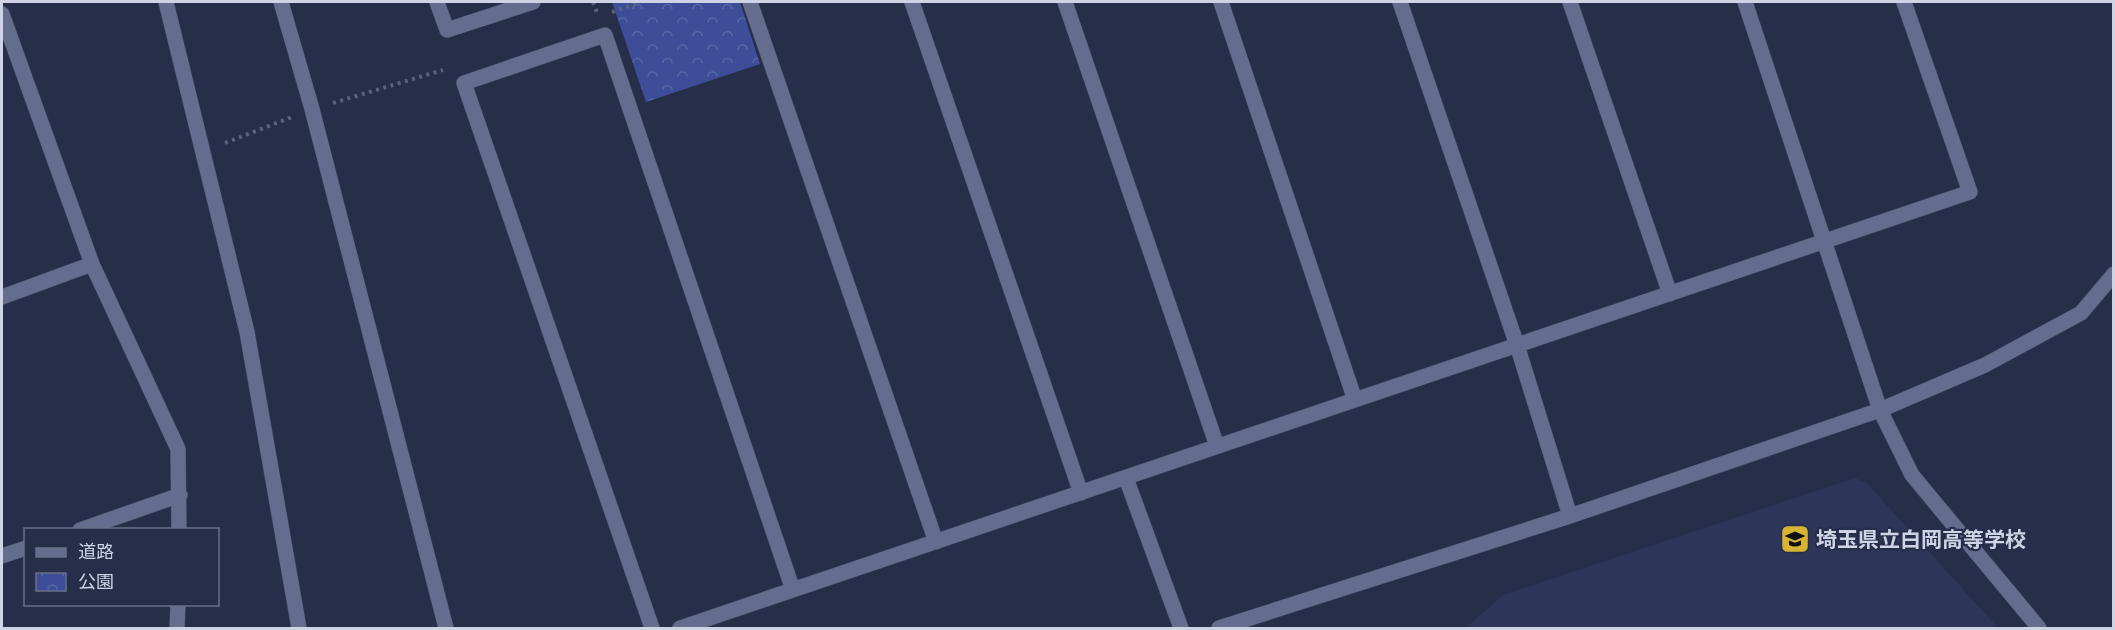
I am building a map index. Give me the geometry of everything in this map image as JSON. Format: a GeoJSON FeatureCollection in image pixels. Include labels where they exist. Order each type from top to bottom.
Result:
{"type":"FeatureCollection","features":[{"type":"Feature","properties":{"kind":"street"},"geometry":{"type":"LineString","coordinates":[[166,2],[247,332],[298,628]]}},
{"type":"Feature","properties":{"kind":"street"},"geometry":{"type":"LineString","coordinates":[[281,2],[312,109],[446,628]]}},
{"type":"Feature","properties":{"kind":"street"},"geometry":{"type":"LineString","coordinates":[[437,2],[447,30],[532,2]]}},
{"type":"Feature","properties":{"kind":"street"},"geometry":{"type":"LineString","coordinates":[[750,2],[936,542]]}},
{"type":"Feature","properties":{"kind":"street"},"geometry":{"type":"LineString","coordinates":[[912,2],[1082,493]]}},
{"type":"Feature","properties":{"kind":"street"},"geometry":{"type":"LineString","coordinates":[[1065,2],[1217,447]]}},
{"type":"Feature","properties":{"kind":"street"},"geometry":{"type":"LineString","coordinates":[[1221,2],[1355,400]]}},
{"type":"Feature","properties":{"kind":"street"},"geometry":{"type":"LineString","coordinates":[[1400,2],[1517,345],[1570,516]]}},
{"type":"Feature","properties":{"kind":"street"},"geometry":{"type":"LineString","coordinates":[[1570,2],[1670,294]]}},
{"type":"Feature","properties":{"kind":"street"},"geometry":{"type":"LineString","coordinates":[[1745,2],[1880,410],[1912,475],[2039,628]]}},
{"type":"Feature","properties":{"kind":"street"},"geometry":{"type":"LineString","coordinates":[[680,628],[1970,192],[1904,2]]}},
{"type":"Feature","properties":{"kind":"street"},"geometry":{"type":"LineString","coordinates":[[2,14],[7,50],[92,264],[178,449],[179,528]]}},
{"type":"Feature","properties":{"kind":"street"},"geometry":{"type":"LineString","coordinates":[[652,628],[464,83],[605,35],[793,590]]}},
{"type":"Feature","properties":{"kind":"street"},"geometry":{"type":"LineString","coordinates":[[2,297],[92,264]]}},
{"type":"Feature","properties":{"kind":"street"},"geometry":{"type":"LineString","coordinates":[[1219,628],[1570,516],[1880,410],[1985,365],[2080,313],[2114,274]]}},
{"type":"Feature","properties":{"kind":"street"},"geometry":{"type":"LineString","coordinates":[[1126,478],[1181,628]]}},
{"type":"Feature","properties":{"kind":"street"},"geometry":{"type":"LineString","coordinates":[[86,528],[180,495]]}},
{"type":"Feature","properties":{"kind":"street"},"geometry":{"type":"LineString","coordinates":[[2,556],[24,549]]}},
{"type":"Feature","properties":{"kind":"street"},"geometry":{"type":"LineString","coordinates":[[177,628],[178,606]]}},
{"type":"Feature","properties":{"kind":"path"},"geometry":{"type":"LineString","coordinates":[[598,16],[641,2]]}},
{"type":"Feature","properties":{"kind":"path"},"geometry":{"type":"LineString","coordinates":[[225,143],[312,109],[459,65],[464,83]]}},
{"type":"Feature","properties":{"kind":"shaded area","name":"埼玉県立白岡高等学校"},"geometry":{"type":"Polygon","coordinates":[[[1855,478],[1867,483],[1998,628],[1465,628],[1503,595],[1855,478]]]}},
{"type":"Feature","properties":{"kind":"green space"},"geometry":{"type":"Polygon","coordinates":[[[612,2],[740,2],[760,64],[646,102],[612,2]]]}},
{"type":"Feature","properties":{"kind":"place","name":"埼玉県立白岡高等学校"},"geometry":{"type":"Point","coordinates":[1795,539]}}]}
